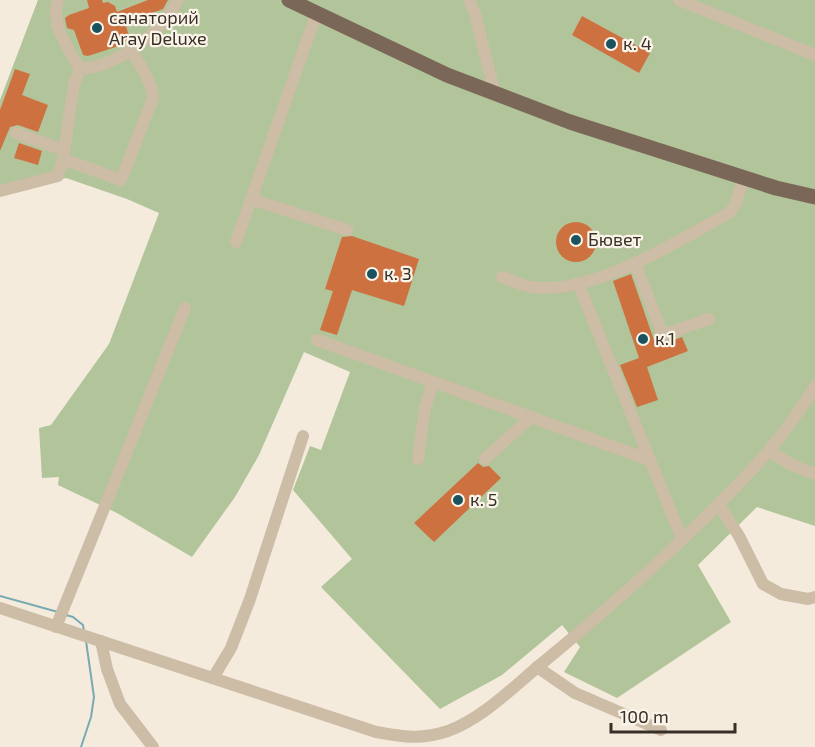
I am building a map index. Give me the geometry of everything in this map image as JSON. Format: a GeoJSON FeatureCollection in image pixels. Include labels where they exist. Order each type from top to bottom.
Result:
{"type":"FeatureCollection","features":[{"type":"Feature","properties":{"kind":"main road"},"geometry":{"type":"LineString","coordinates":[[289,0],[447,75],[495,94],[570,122],[776,188],[815,197]]}},
{"type":"Feature","properties":{"kind":"street"},"geometry":{"type":"LineString","coordinates":[[58,0],[56,15],[59,33],[80,69]]}},
{"type":"Feature","properties":{"kind":"street"},"geometry":{"type":"LineString","coordinates":[[80,69],[94,68],[131,51],[173,11],[178,0]]}},
{"type":"Feature","properties":{"kind":"street"},"geometry":{"type":"LineString","coordinates":[[469,0],[475,14],[495,94]]}},
{"type":"Feature","properties":{"kind":"street"},"geometry":{"type":"LineString","coordinates":[[679,0],[815,55]]}},
{"type":"Feature","properties":{"kind":"street"},"geometry":{"type":"LineString","coordinates":[[236,242],[317,12]]}},
{"type":"Feature","properties":{"kind":"street"},"geometry":{"type":"LineString","coordinates":[[16,133],[121,180],[153,98],[152,89],[143,68],[131,51]]}},
{"type":"Feature","properties":{"kind":"street"},"geometry":{"type":"LineString","coordinates":[[0,191],[58,176],[64,154],[74,84],[80,69]]}},
{"type":"Feature","properties":{"kind":"street"},"geometry":{"type":"LineString","coordinates":[[502,277],[531,287],[552,288],[596,279],[635,264],[729,213],[735,206],[744,178]]}},
{"type":"Feature","properties":{"kind":"street"},"geometry":{"type":"LineString","coordinates":[[251,199],[347,230]]}},
{"type":"Feature","properties":{"kind":"street"},"geometry":{"type":"LineString","coordinates":[[635,264],[663,335],[709,319]]}},
{"type":"Feature","properties":{"kind":"street"},"geometry":{"type":"LineString","coordinates":[[578,283],[682,539]]}},
{"type":"Feature","properties":{"kind":"street"},"geometry":{"type":"LineString","coordinates":[[56,627],[185,308]]}},
{"type":"Feature","properties":{"kind":"street"},"geometry":{"type":"LineString","coordinates":[[317,340],[650,460]]}},
{"type":"Feature","properties":{"kind":"street"},"geometry":{"type":"LineString","coordinates":[[418,459],[425,408],[433,382]]}},
{"type":"Feature","properties":{"kind":"street"},"geometry":{"type":"LineString","coordinates":[[0,608],[376,732],[410,738],[428,736],[450,730],[477,716],[573,638],[719,505],[769,451],[800,412],[815,387]]}},
{"type":"Feature","properties":{"kind":"street"},"geometry":{"type":"LineString","coordinates":[[485,459],[531,417]]}},
{"type":"Feature","properties":{"kind":"street"},"geometry":{"type":"LineString","coordinates":[[213,678],[231,648],[250,599],[303,436]]}},
{"type":"Feature","properties":{"kind":"street"},"geometry":{"type":"LineString","coordinates":[[769,451],[794,466],[815,474]]}},
{"type":"Feature","properties":{"kind":"street"},"geometry":{"type":"LineString","coordinates":[[719,505],[740,536],[763,584],[781,594],[808,599],[815,597]]}},
{"type":"Feature","properties":{"kind":"street"},"geometry":{"type":"LineString","coordinates":[[101,641],[107,669],[120,704],[153,747]]}},
{"type":"Feature","properties":{"kind":"street"},"geometry":{"type":"LineString","coordinates":[[537,667],[574,693],[661,730]]}},
{"type":"Feature","properties":{"kind":"green space"},"geometry":{"type":"Polygon","coordinates":[[[38,0],[815,0],[815,526],[757,507],[698,565],[731,622],[617,698],[564,672],[580,647],[562,625],[502,675],[440,709],[321,587],[352,559],[293,490],[310,446],[321,450],[350,372],[304,352],[259,455],[235,497],[192,557],[117,513],[58,485],[59,477],[42,478],[39,428],[51,425],[109,344],[159,213],[127,199],[66,178],[0,195],[0,100],[38,0]]]}},
{"type":"Feature","properties":{"kind":"building","name":"санаторий Aray Deluxe"},"geometry":{"type":"Polygon","coordinates":[[[87,0],[108,2],[115,6],[117,12],[148,0],[168,0],[163,9],[125,23],[129,36],[125,44],[88,56],[83,55],[74,30],[67,28],[65,18],[89,8],[87,0]]]}},
{"type":"Feature","properties":{"kind":"building","name":"к. 4"},"geometry":{"type":"Polygon","coordinates":[[[582,16],[650,53],[639,73],[572,35],[582,16]]]}},
{"type":"Feature","properties":{"kind":"building"},"geometry":{"type":"Polygon","coordinates":[[[15,69],[30,74],[22,95],[48,105],[38,132],[18,125],[10,127],[0,151],[0,110],[15,69]]]}},
{"type":"Feature","properties":{"kind":"building"},"geometry":{"type":"Polygon","coordinates":[[[19,143],[42,151],[38,165],[14,158],[19,143]]]}},
{"type":"Feature","properties":{"kind":"building","name":"Бювет"},"geometry":{"type":"Polygon","coordinates":[[[576,222],[584,223],[590,228],[595,234],[595,250],[590,256],[584,261],[576,262],[568,261],[562,256],[557,250],[556,242],[557,234],[562,228],[568,223],[576,222]]]}},
{"type":"Feature","properties":{"kind":"building","name":"к. 3"},"geometry":{"type":"Polygon","coordinates":[[[352,236],[419,259],[404,306],[352,290],[337,335],[320,330],[333,291],[325,289],[342,237],[352,236]]]}},
{"type":"Feature","properties":{"kind":"building","name":"к.1"},"geometry":{"type":"Polygon","coordinates":[[[631,274],[655,343],[666,343],[682,337],[688,351],[647,367],[658,400],[637,407],[620,365],[639,358],[613,281],[631,274]]]}},
{"type":"Feature","properties":{"kind":"building","name":"к. 5"},"geometry":{"type":"Polygon","coordinates":[[[478,463],[483,467],[489,466],[501,478],[434,542],[414,523],[478,463]]]}},
{"type":"Feature","properties":{"kind":"waterway"},"geometry":{"type":"LineString","coordinates":[[0,596],[58,612]]}},
{"type":"Feature","properties":{"kind":"waterway"},"geometry":{"type":"LineString","coordinates":[[66,615],[73,617],[83,625],[84,632]]}},
{"type":"Feature","properties":{"kind":"waterway"},"geometry":{"type":"LineString","coordinates":[[81,747],[91,717],[94,697],[86,641]]}},
{"type":"Feature","properties":{"kind":"place","name":"санаторий Aray Deluxe"},"geometry":{"type":"Point","coordinates":[97,28]}},
{"type":"Feature","properties":{"kind":"place","name":"к. 4"},"geometry":{"type":"Point","coordinates":[611,44]}},
{"type":"Feature","properties":{"kind":"place","name":"Бювет"},"geometry":{"type":"Point","coordinates":[576,240]}},
{"type":"Feature","properties":{"kind":"place","name":"к. 3"},"geometry":{"type":"Point","coordinates":[372,274]}},
{"type":"Feature","properties":{"kind":"place","name":"к.1"},"geometry":{"type":"Point","coordinates":[643,339]}},
{"type":"Feature","properties":{"kind":"place","name":"к. 5"},"geometry":{"type":"Point","coordinates":[458,500]}}]}
